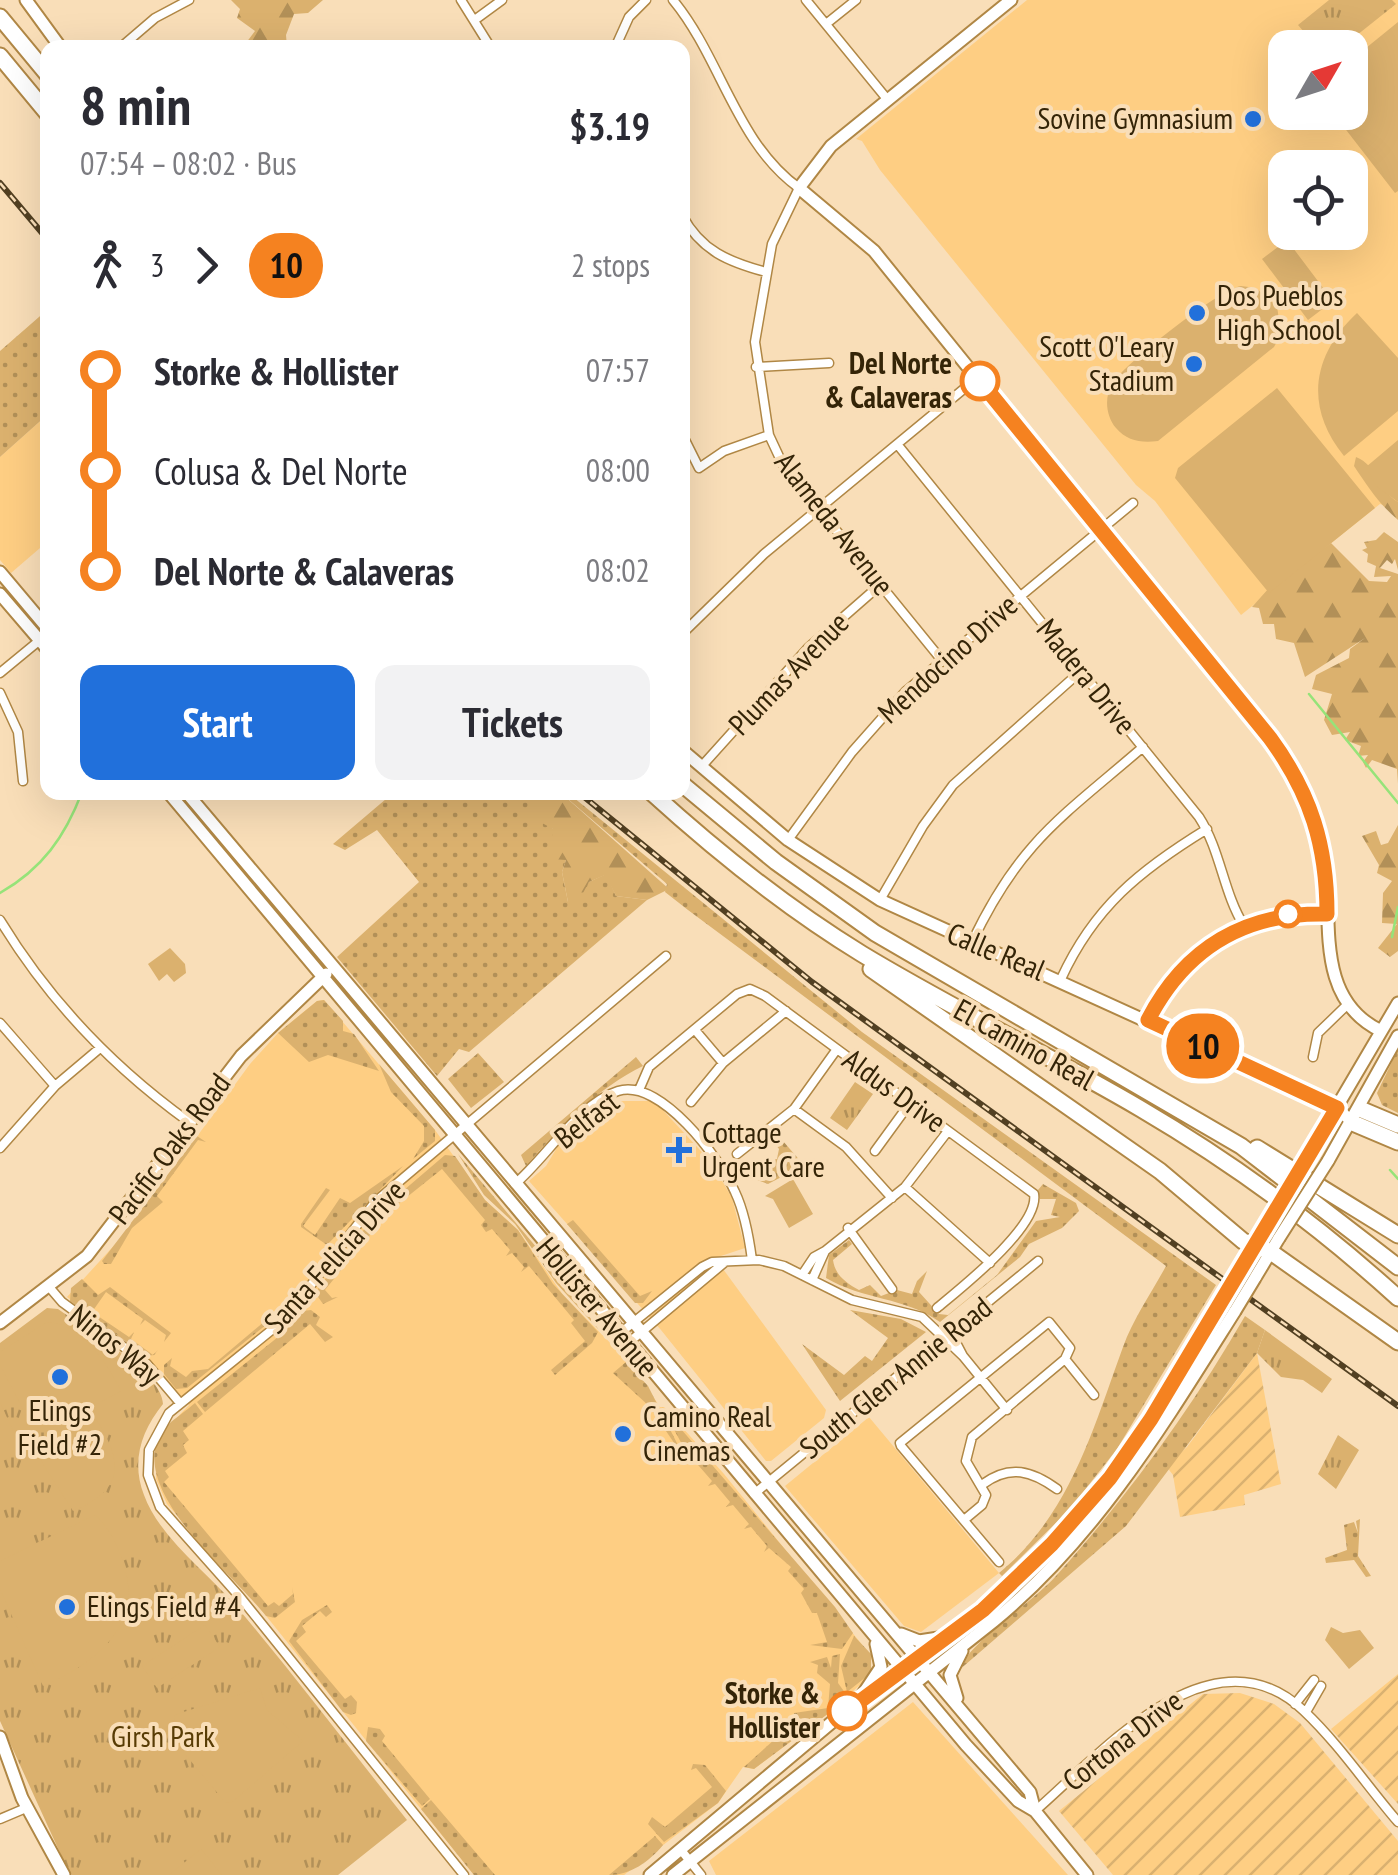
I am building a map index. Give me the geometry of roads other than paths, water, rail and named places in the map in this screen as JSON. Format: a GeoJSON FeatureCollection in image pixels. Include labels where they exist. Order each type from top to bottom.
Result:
{"type":"FeatureCollection","features":[{"type":"Feature","properties":{"kind":"highway"},"geometry":{"type":"LineString","coordinates":[[0,18],[40,66]]}},
{"type":"Feature","properties":{"kind":"highway"},"geometry":{"type":"LineString","coordinates":[[0,56],[40,104]]}},
{"type":"Feature","properties":{"kind":"highway","name":"El Camino Real"},"geometry":{"type":"LineString","coordinates":[[690,791],[776,862],[875,932],[1152,1091],[1280,1174],[1398,1268]]}},
{"type":"Feature","properties":{"kind":"highway","name":"El Camino Real"},"geometry":{"type":"LineString","coordinates":[[659,800],[714,850],[801,914],[959,1010],[1191,1140],[1311,1224],[1398,1298]]}},
{"type":"Feature","properties":{"kind":"highway"},"geometry":{"type":"LineString","coordinates":[[801,914],[1003,1064],[1160,1171],[1253,1246],[1275,1245],[1398,1342]]}},
{"type":"Feature","properties":{"kind":"highway"},"geometry":{"type":"LineString","coordinates":[[1152,1091],[1288,1164],[1398,1236]]}},
{"type":"Feature","properties":{"kind":"highway"},"geometry":{"type":"LineString","coordinates":[[1356,1116],[1398,1125]]}},
{"type":"Feature","properties":{"kind":"highway"},"geometry":{"type":"LineString","coordinates":[[1356,1116],[1398,1142]]}},
{"type":"Feature","properties":{"kind":"main road"},"geometry":{"type":"LineString","coordinates":[[26,0],[54,40]]}},
{"type":"Feature","properties":{"kind":"main road","name":"Alameda Avenue"},"geometry":{"type":"LineString","coordinates":[[799,188],[830,146],[1010,0]]}},
{"type":"Feature","properties":{"kind":"main road"},"geometry":{"type":"LineString","coordinates":[[799,188],[864,240],[1293,770],[1320,834],[1331,964],[1348,1004],[1359,1018],[1381,1031]]}},
{"type":"Feature","properties":{"kind":"main road"},"geometry":{"type":"LineString","coordinates":[[0,572],[40,629]]}},
{"type":"Feature","properties":{"kind":"main road"},"geometry":{"type":"LineString","coordinates":[[0,594],[40,632]]}},
{"type":"Feature","properties":{"kind":"main road","name":"Calle Real"},"geometry":{"type":"LineString","coordinates":[[690,757],[788,840],[880,900],[1356,1116]]}},
{"type":"Feature","properties":{"kind":"main road","name":"Hollister Avenue"},"geometry":{"type":"LineString","coordinates":[[175,800],[914,1684],[1018,1801],[1036,1810]]}},
{"type":"Feature","properties":{"kind":"main road","name":"Hollister Avenue"},"geometry":{"type":"LineString","coordinates":[[193,800],[1030,1792],[1036,1810],[1087,1875]]}},
{"type":"Feature","properties":{"kind":"main road","name":"Pacific Oaks Road"},"geometry":{"type":"LineString","coordinates":[[0,1322],[50,1288],[108,1232],[189,1122],[264,1030],[334,968]]}},
{"type":"Feature","properties":{"kind":"main road"},"geometry":{"type":"LineString","coordinates":[[838,1717],[958,1630],[1052,1544],[1110,1478],[1151,1419],[1398,1004]]}},
{"type":"Feature","properties":{"kind":"main road"},"geometry":{"type":"LineString","coordinates":[[673,1875],[972,1637],[1044,1574],[1113,1495],[1161,1430],[1235,1311],[1356,1116],[1398,1036]]}},
{"type":"Feature","properties":{"kind":"main road"},"geometry":{"type":"LineString","coordinates":[[650,1875],[838,1717],[875,1681],[881,1666],[878,1648],[860,1620]]}},
{"type":"Feature","properties":{"kind":"main road"},"geometry":{"type":"LineString","coordinates":[[892,1627],[920,1641],[938,1639],[958,1630]]}},
{"type":"Feature","properties":{"kind":"main road"},"geometry":{"type":"LineString","coordinates":[[968,1719],[950,1675],[972,1637]]}},
{"type":"Feature","properties":{"kind":"main road"},"geometry":{"type":"LineString","coordinates":[[0,1746],[58,1872]]}},
{"type":"Feature","properties":{"kind":"street"},"geometry":{"type":"LineString","coordinates":[[129,40],[155,18],[189,0]]}},
{"type":"Feature","properties":{"kind":"street"},"geometry":{"type":"LineString","coordinates":[[460,0],[488,40]]}},
{"type":"Feature","properties":{"kind":"street"},"geometry":{"type":"LineString","coordinates":[[476,19],[502,0]]}},
{"type":"Feature","properties":{"kind":"street"},"geometry":{"type":"LineString","coordinates":[[619,40],[629,17],[646,0]]}},
{"type":"Feature","properties":{"kind":"street"},"geometry":{"type":"LineString","coordinates":[[673,0],[705,44],[764,156],[799,188]]}},
{"type":"Feature","properties":{"kind":"street"},"geometry":{"type":"LineString","coordinates":[[806,0],[887,99]]}},
{"type":"Feature","properties":{"kind":"street"},"geometry":{"type":"LineString","coordinates":[[826,24],[856,0]]}},
{"type":"Feature","properties":{"kind":"street","name":"Alameda Avenue"},"geometry":{"type":"LineString","coordinates":[[799,188],[778,226],[766,272],[756,366],[770,435],[780,462],[940,658]]}},
{"type":"Feature","properties":{"kind":"street"},"geometry":{"type":"LineString","coordinates":[[690,225],[712,252],[766,272]]}},
{"type":"Feature","properties":{"kind":"street"},"geometry":{"type":"LineString","coordinates":[[756,366],[828,363]]}},
{"type":"Feature","properties":{"kind":"street"},"geometry":{"type":"LineString","coordinates":[[690,626],[764,554],[977,378]]}},
{"type":"Feature","properties":{"kind":"street"},"geometry":{"type":"LineString","coordinates":[[690,450],[699,468],[724,451],[770,435]]}},
{"type":"Feature","properties":{"kind":"street","name":"Madera Drive"},"geometry":{"type":"LineString","coordinates":[[897,444],[1207,829],[1231,902],[1244,926]]}},
{"type":"Feature","properties":{"kind":"street","name":"Mendocino Drive"},"geometry":{"type":"LineString","coordinates":[[788,840],[878,720],[940,658],[1133,503]]}},
{"type":"Feature","properties":{"kind":"street","name":"Plumas Avenue"},"geometry":{"type":"LineString","coordinates":[[702,767],[804,652],[880,584]]}},
{"type":"Feature","properties":{"kind":"street"},"geometry":{"type":"LineString","coordinates":[[0,673],[40,643]]}},
{"type":"Feature","properties":{"kind":"street"},"geometry":{"type":"LineString","coordinates":[[880,900],[922,826],[954,785],[986,752],[1082,672]]}},
{"type":"Feature","properties":{"kind":"street"},"geometry":{"type":"LineString","coordinates":[[0,693],[18,732],[24,781]]}},
{"type":"Feature","properties":{"kind":"street"},"geometry":{"type":"LineString","coordinates":[[972,942],[1000,884],[1023,852],[1143,747]]}},
{"type":"Feature","properties":{"kind":"street"},"geometry":{"type":"LineString","coordinates":[[1061,979],[1084,932],[1110,899],[1207,829]]}},
{"type":"Feature","properties":{"kind":"street"},"geometry":{"type":"LineString","coordinates":[[1148,1020],[1175,975],[1244,926],[1271,916],[1327,914]]}},
{"type":"Feature","properties":{"kind":"street"},"geometry":{"type":"LineString","coordinates":[[0,920],[26,959],[100,1048],[137,1084],[189,1122]]}},
{"type":"Feature","properties":{"kind":"street","name":"Santa Felicia Drive"},"geometry":{"type":"LineString","coordinates":[[464,1875],[240,1597],[160,1508],[150,1484],[149,1450],[158,1426],[180,1403],[284,1320],[359,1219],[666,956]]}},
{"type":"Feature","properties":{"kind":"street","name":"Aldus Drive"},"geometry":{"type":"LineString","coordinates":[[750,989],[1034,1196],[1034,1205],[990,1263]]}},
{"type":"Feature","properties":{"kind":"street","name":"Belfast"},"geometry":{"type":"LineString","coordinates":[[515,1184],[540,1164],[554,1141],[604,1098],[619,1091],[639,1090],[647,1069],[737,994],[750,989]]}},
{"type":"Feature","properties":{"kind":"street"},"geometry":{"type":"LineString","coordinates":[[1312,1057],[1318,1033],[1348,1004]]}},
{"type":"Feature","properties":{"kind":"street"},"geometry":{"type":"LineString","coordinates":[[691,1102],[723,1063],[786,1012]]}},
{"type":"Feature","properties":{"kind":"street"},"geometry":{"type":"LineString","coordinates":[[0,1023],[55,1086]]}},
{"type":"Feature","properties":{"kind":"street"},"geometry":{"type":"LineString","coordinates":[[695,1030],[723,1063]]}},
{"type":"Feature","properties":{"kind":"street"},"geometry":{"type":"LineString","coordinates":[[0,1148],[55,1086],[100,1048]]}},
{"type":"Feature","properties":{"kind":"street"},"geometry":{"type":"LineString","coordinates":[[736,1154],[794,1109],[837,1049]]}},
{"type":"Feature","properties":{"kind":"street"},"geometry":{"type":"LineString","coordinates":[[639,1090],[683,1121],[727,1177],[743,1213],[752,1260]]}},
{"type":"Feature","properties":{"kind":"street"},"geometry":{"type":"LineString","coordinates":[[874,1151],[910,1103]]}},
{"type":"Feature","properties":{"kind":"street"},"geometry":{"type":"LineString","coordinates":[[794,1109],[846,1147],[892,1198]]}},
{"type":"Feature","properties":{"kind":"street"},"geometry":{"type":"LineString","coordinates":[[802,1274],[814,1257],[904,1187],[948,1131]]}},
{"type":"Feature","properties":{"kind":"street"},"geometry":{"type":"LineString","coordinates":[[904,1187],[990,1263],[938,1308]]}},
{"type":"Feature","properties":{"kind":"street"},"geometry":{"type":"LineString","coordinates":[[848,1228],[892,1290]]}},
{"type":"Feature","properties":{"kind":"street"},"geometry":{"type":"LineString","coordinates":[[812,1280],[825,1251]]}},
{"type":"Feature","properties":{"kind":"street"},"geometry":{"type":"LineString","coordinates":[[623,1339],[696,1270],[712,1262],[776,1263],[852,1300],[922,1317],[948,1336],[1008,1410]]}},
{"type":"Feature","properties":{"kind":"street","name":"South Glen Annie Road"},"geometry":{"type":"LineString","coordinates":[[754,1494],[1038,1262]]}},
{"type":"Feature","properties":{"kind":"street","name":"Ninos Way"},"geometry":{"type":"LineString","coordinates":[[50,1288],[62,1302],[147,1364],[180,1403]]}},
{"type":"Feature","properties":{"kind":"street"},"geometry":{"type":"LineString","coordinates":[[964,1520],[985,1501],[982,1484],[966,1462],[967,1444],[1065,1359],[1070,1348],[1048,1322],[900,1443],[964,1520],[1000,1562]]}},
{"type":"Feature","properties":{"kind":"street"},"geometry":{"type":"LineString","coordinates":[[1065,1359],[1094,1395]]}},
{"type":"Feature","properties":{"kind":"street"},"geometry":{"type":"LineString","coordinates":[[982,1484],[1006,1472],[1024,1471],[1058,1490]]}},
{"type":"Feature","properties":{"kind":"street","name":"Cortona Drive"},"geometry":{"type":"LineString","coordinates":[[1036,1810],[1180,1692],[1233,1682],[1264,1687],[1306,1712],[1398,1822]]}},
{"type":"Feature","properties":{"kind":"street"},"geometry":{"type":"LineString","coordinates":[[1296,1704],[1318,1683],[1306,1712]]}},
{"type":"Feature","properties":{"kind":"street"},"geometry":{"type":"LineString","coordinates":[[748,1794],[759,1805]]}},
{"type":"Feature","properties":{"kind":"street"},"geometry":{"type":"LineString","coordinates":[[0,1819],[26,1808]]}},
{"type":"Feature","properties":{"kind":"street"},"geometry":{"type":"LineString","coordinates":[[681,1850],[701,1875]]}},
{"type":"Feature","properties":{"kind":"waterway"},"geometry":{"type":"LineString","coordinates":[[1309,694],[1398,803]]}},
{"type":"Feature","properties":{"kind":"waterway"},"geometry":{"type":"LineString","coordinates":[[0,893],[40,862],[68,823],[78,800]]}},
{"type":"Feature","properties":{"kind":"waterway"},"geometry":{"type":"LineString","coordinates":[[1392,937],[1398,907]]}},
{"type":"Feature","properties":{"kind":"waterway"},"geometry":{"type":"LineString","coordinates":[[1390,1170],[1398,1179]]}},
{"type":"Feature","properties":{"kind":"railway"},"geometry":{"type":"LineString","coordinates":[[0,183],[40,230]]}},
{"type":"Feature","properties":{"kind":"railway"},"geometry":{"type":"LineString","coordinates":[[588,800],[812,982],[1398,1406]]}},
{"type":"Feature","properties":{"kind":"place","name":"Sovine Gymnasium"},"geometry":{"type":"Point","coordinates":[1253,119]}},
{"type":"Feature","properties":{"kind":"place","name":"Dos Pueblos High School"},"geometry":{"type":"Point","coordinates":[1197,313]}},
{"type":"Feature","properties":{"kind":"place","name":"Scott O'Leary Stadium"},"geometry":{"type":"Point","coordinates":[1194,364]}},
{"type":"Feature","properties":{"kind":"place","name":"Del Norte & Calaveras"},"geometry":{"type":"Point","coordinates":[980,381]}},
{"type":"Feature","properties":{"kind":"place","name":"Cottage Urgent Care"},"geometry":{"type":"Point","coordinates":[679,1150]}},
{"type":"Feature","properties":{"kind":"place","name":"Elings Field #2"},"geometry":{"type":"Point","coordinates":[60,1377]}},
{"type":"Feature","properties":{"kind":"place","name":"Camino Real Cinemas"},"geometry":{"type":"Point","coordinates":[623,1434]}},
{"type":"Feature","properties":{"kind":"place","name":"Elings Field #4"},"geometry":{"type":"Point","coordinates":[67,1607]}},
{"type":"Feature","properties":{"kind":"place","name":"Storke & Hollister"},"geometry":{"type":"Point","coordinates":[847,1711]}},
{"type":"Feature","properties":{"kind":"park label","name":"Girsh Park"},"geometry":{"type":"Point","coordinates":[163,1737]}}]}
